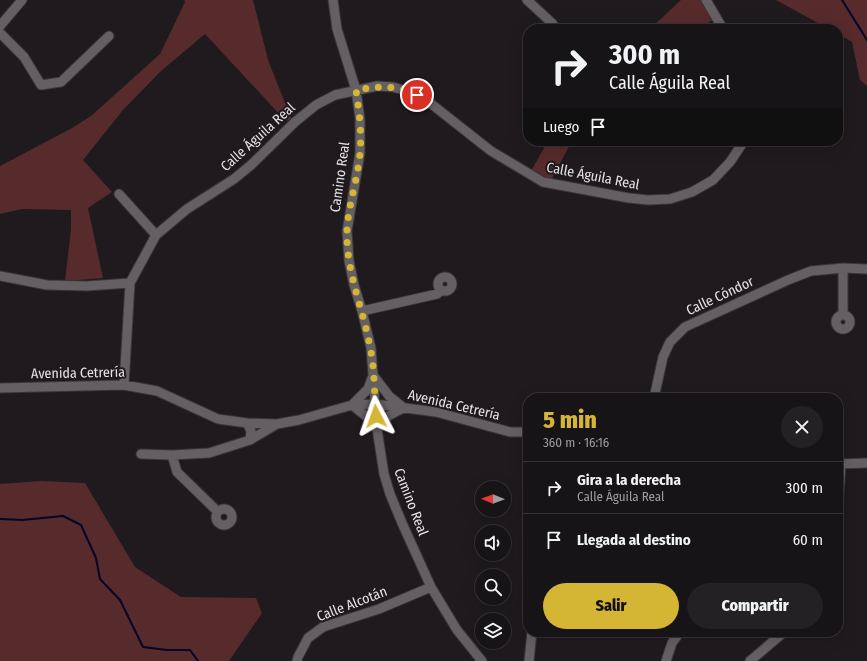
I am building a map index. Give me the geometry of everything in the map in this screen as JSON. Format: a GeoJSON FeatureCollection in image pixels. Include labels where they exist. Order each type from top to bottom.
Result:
{"type":"FeatureCollection","features":[{"type":"Feature","properties":{"kind":"street"},"geometry":{"type":"LineString","coordinates":[[0,26],[22,0]]}},
{"type":"Feature","properties":{"kind":"street","name":"Camino Real"},"geometry":{"type":"LineString","coordinates":[[333,0],[337,29],[356,90],[360,119],[360,153],[347,231],[349,261],[371,348],[377,429],[384,474],[390,494],[402,523],[431,587],[457,630],[482,661]]}},
{"type":"Feature","properties":{"kind":"street"},"geometry":{"type":"LineString","coordinates":[[527,0],[553,24]]}},
{"type":"Feature","properties":{"kind":"street"},"geometry":{"type":"LineString","coordinates":[[706,0],[720,24]]}},
{"type":"Feature","properties":{"kind":"street"},"geometry":{"type":"LineString","coordinates":[[0,33],[24,57],[41,85],[60,82],[109,36]]}},
{"type":"Feature","properties":{"kind":"street","name":"Calle Águila Real"},"geometry":{"type":"LineString","coordinates":[[124,385],[130,283],[156,235],[187,209],[234,179],[251,165],[295,122],[316,105],[335,94],[377,86],[393,87],[410,92],[425,99],[491,151],[543,182],[629,198],[648,200],[670,199],[692,192],[713,180],[730,162],[741,146]]}},
{"type":"Feature","properties":{"kind":"street"},"geometry":{"type":"LineString","coordinates":[[119,194],[156,235]]}},
{"type":"Feature","properties":{"kind":"street"},"geometry":{"type":"LineString","coordinates":[[843,268],[843,314]]}},
{"type":"Feature","properties":{"kind":"street","name":"Calle Cóndor"},"geometry":{"type":"LineString","coordinates":[[655,393],[663,357],[670,342],[685,327],[788,280],[811,272],[843,268],[867,269]]}},
{"type":"Feature","properties":{"kind":"street"},"geometry":{"type":"LineString","coordinates":[[0,276],[47,285],[87,286],[130,283]]}},
{"type":"Feature","properties":{"kind":"street"},"geometry":{"type":"LineString","coordinates":[[362,311],[437,294],[441,290]]}},
{"type":"Feature","properties":{"kind":"street"},"geometry":{"type":"LineString","coordinates":[[373,375],[389,396],[404,408],[390,414],[382,421],[377,429],[367,417],[352,405],[368,389],[373,375]]}},
{"type":"Feature","properties":{"kind":"street","name":"Avenida Cetrería"},"geometry":{"type":"LineString","coordinates":[[0,388],[124,385],[157,391],[218,419],[247,423],[277,424],[299,420],[352,405],[375,404],[436,412],[510,432],[523,432]]}},
{"type":"Feature","properties":{"kind":"street"},"geometry":{"type":"LineString","coordinates":[[247,423],[250,431],[250,440]]}},
{"type":"Feature","properties":{"kind":"street"},"geometry":{"type":"LineString","coordinates":[[141,454],[172,455],[209,453],[250,440],[277,424]]}},
{"type":"Feature","properties":{"kind":"street"},"geometry":{"type":"LineString","coordinates":[[172,455],[177,472],[218,511]]}},
{"type":"Feature","properties":{"kind":"street"},"geometry":{"type":"LineString","coordinates":[[843,464],[867,463]]}},
{"type":"Feature","properties":{"kind":"street","name":"Calle Alcotán"},"geometry":{"type":"LineString","coordinates":[[296,661],[308,638],[323,627],[379,609],[431,587]]}},
{"type":"Feature","properties":{"kind":"street"},"geometry":{"type":"LineString","coordinates":[[529,661],[531,637]]}},
{"type":"Feature","properties":{"kind":"street"},"geometry":{"type":"LineString","coordinates":[[666,661],[672,643],[676,637]]}},
{"type":"Feature","properties":{"kind":"street"},"geometry":{"type":"LineString","coordinates":[[750,661],[778,637]]}},
{"type":"Feature","properties":{"kind":"shaded area"},"geometry":{"type":"Polygon","coordinates":[[[184,0],[253,0],[268,60],[291,118],[288,121],[283,118],[205,34],[161,71],[123,110],[83,160],[112,192],[88,208],[103,278],[65,281],[71,229],[71,210],[22,209],[0,214],[0,166],[72,128],[91,116],[160,54],[185,2],[184,0]]]}},
{"type":"Feature","properties":{"kind":"shaded area"},"geometry":{"type":"Polygon","coordinates":[[[681,0],[701,0],[713,20],[706,24],[655,24],[681,0]]]}},
{"type":"Feature","properties":{"kind":"shaded area"},"geometry":{"type":"Polygon","coordinates":[[[776,0],[867,0],[867,86],[860,80],[852,42],[843,37],[843,24],[820,24],[776,0]]]}},
{"type":"Feature","properties":{"kind":"shaded area"},"geometry":{"type":"Polygon","coordinates":[[[545,146],[569,146],[551,180],[531,171],[545,146]]]}},
{"type":"Feature","properties":{"kind":"shaded area"},"geometry":{"type":"Polygon","coordinates":[[[41,481],[85,483],[135,567],[181,597],[256,598],[262,613],[229,661],[0,661],[0,484],[41,481]]]}},
{"type":"Feature","properties":{"kind":"waterway"},"geometry":{"type":"LineString","coordinates":[[842,0],[867,40]]}},
{"type":"Feature","properties":{"kind":"waterway"},"geometry":{"type":"LineString","coordinates":[[0,519],[22,520],[63,516],[81,525],[96,558],[100,579],[120,600],[143,647],[167,650],[190,650],[198,661]]}},
{"type":"Feature","properties":{"kind":"route"},"geometry":{"type":"LineString","coordinates":[[376,416],[371,348],[349,261],[347,231],[360,153],[360,119],[356,90],[377,86],[393,87],[417,95]]}}]}
